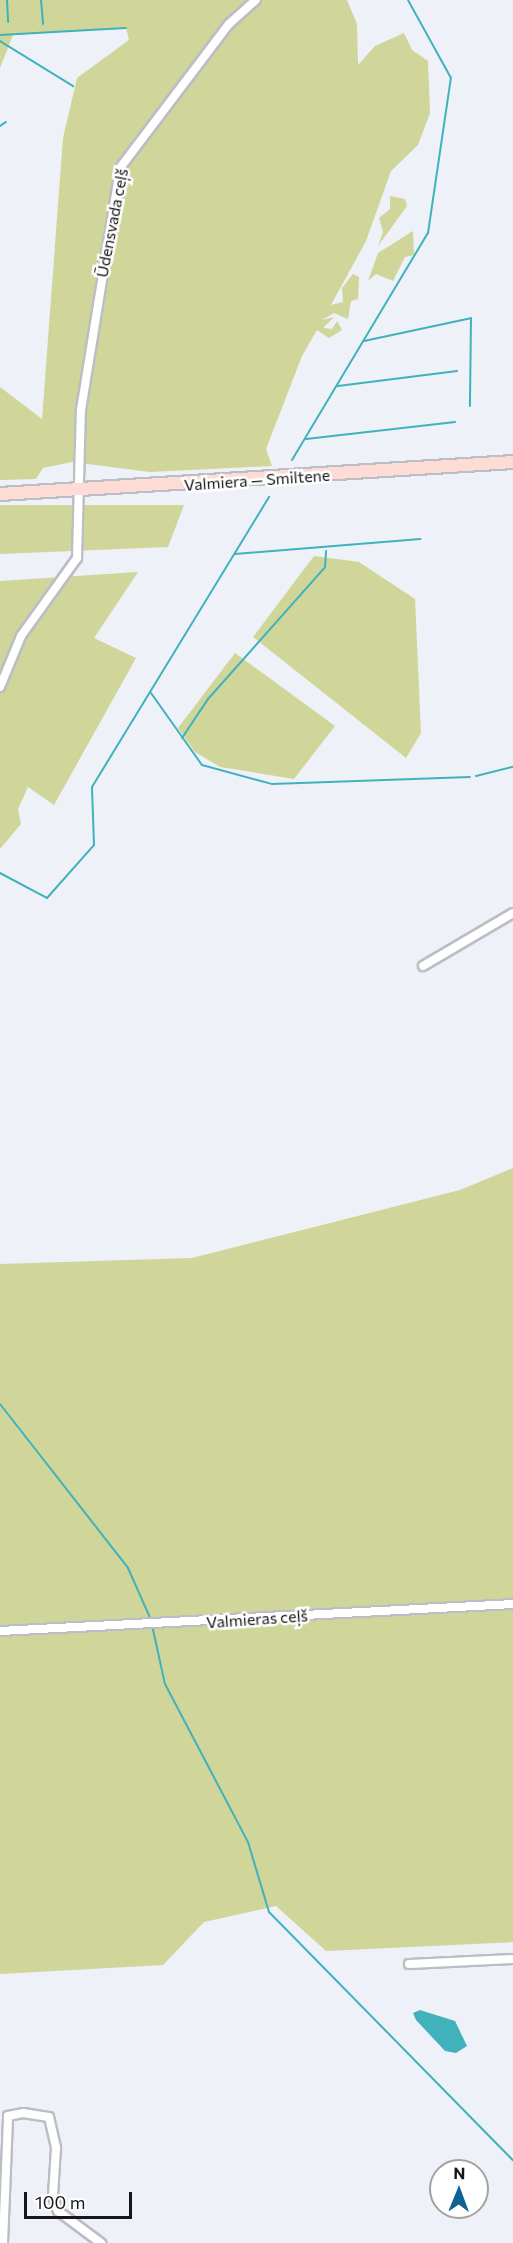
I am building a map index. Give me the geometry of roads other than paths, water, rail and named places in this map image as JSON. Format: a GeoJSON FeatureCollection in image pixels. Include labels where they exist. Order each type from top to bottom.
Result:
{"type":"FeatureCollection","features":[{"type":"Feature","properties":{"kind":"main road","name":"Valmiera — Smiltene"},"geometry":{"type":"LineString","coordinates":[[0,494],[78,492],[513,462]]}},
{"type":"Feature","properties":{"kind":"street","name":"Ūdensvada ceļš"},"geometry":{"type":"LineString","coordinates":[[0,687],[21,636],[77,558],[78,492],[92,317],[120,167],[229,24],[256,0]]}},
{"type":"Feature","properties":{"kind":"street"},"geometry":{"type":"LineString","coordinates":[[423,966],[513,913]]}},
{"type":"Feature","properties":{"kind":"street","name":"Valmieras ceļš"},"geometry":{"type":"LineString","coordinates":[[0,1630],[513,1604]]}},
{"type":"Feature","properties":{"kind":"street"},"geometry":{"type":"LineString","coordinates":[[409,1964],[513,1959]]}},
{"type":"Feature","properties":{"kind":"street"},"geometry":{"type":"LineString","coordinates":[[3,2243],[1,2217],[8,2116],[42,2114],[49,2117],[56,2148],[53,2196],[58,2211],[101,2243]]}},
{"type":"Feature","properties":{"kind":"water"},"geometry":{"type":"Polygon","coordinates":[[[420,2010],[455,2021],[467,2046],[456,2053],[445,2051],[416,2020],[413,2013],[420,2010]]]}},
{"type":"Feature","properties":{"kind":"waterway"},"geometry":{"type":"LineString","coordinates":[[7,0],[8,22]]}},
{"type":"Feature","properties":{"kind":"waterway"},"geometry":{"type":"LineString","coordinates":[[41,0],[43,24]]}},
{"type":"Feature","properties":{"kind":"waterway"},"geometry":{"type":"LineString","coordinates":[[292,460],[428,233],[451,78],[408,0]]}},
{"type":"Feature","properties":{"kind":"waterway"},"geometry":{"type":"LineString","coordinates":[[0,35],[126,28]]}},
{"type":"Feature","properties":{"kind":"waterway"},"geometry":{"type":"LineString","coordinates":[[0,41],[73,86]]}},
{"type":"Feature","properties":{"kind":"waterway"},"geometry":{"type":"LineString","coordinates":[[0,126],[6,122]]}},
{"type":"Feature","properties":{"kind":"waterway"},"geometry":{"type":"LineString","coordinates":[[364,341],[471,318],[470,406]]}},
{"type":"Feature","properties":{"kind":"waterway"},"geometry":{"type":"LineString","coordinates":[[338,386],[457,371]]}},
{"type":"Feature","properties":{"kind":"waterway"},"geometry":{"type":"LineString","coordinates":[[306,439],[455,422]]}},
{"type":"Feature","properties":{"kind":"waterway"},"geometry":{"type":"LineString","coordinates":[[0,873],[47,898],[94,845],[92,787],[269,497]]}},
{"type":"Feature","properties":{"kind":"waterway"},"geometry":{"type":"LineString","coordinates":[[235,554],[420,539]]}},
{"type":"Feature","properties":{"kind":"waterway"},"geometry":{"type":"LineString","coordinates":[[182,738],[208,699],[325,567],[326,551]]}},
{"type":"Feature","properties":{"kind":"waterway"},"geometry":{"type":"LineString","coordinates":[[151,693],[202,765],[272,784],[470,777]]}},
{"type":"Feature","properties":{"kind":"waterway"},"geometry":{"type":"LineString","coordinates":[[476,776],[513,767]]}},
{"type":"Feature","properties":{"kind":"waterway"},"geometry":{"type":"LineString","coordinates":[[0,1404],[128,1568],[151,1620]]}},
{"type":"Feature","properties":{"kind":"waterway"},"geometry":{"type":"LineString","coordinates":[[152,1625],[165,1684],[248,1842],[269,1912],[513,2160]]}}]}
